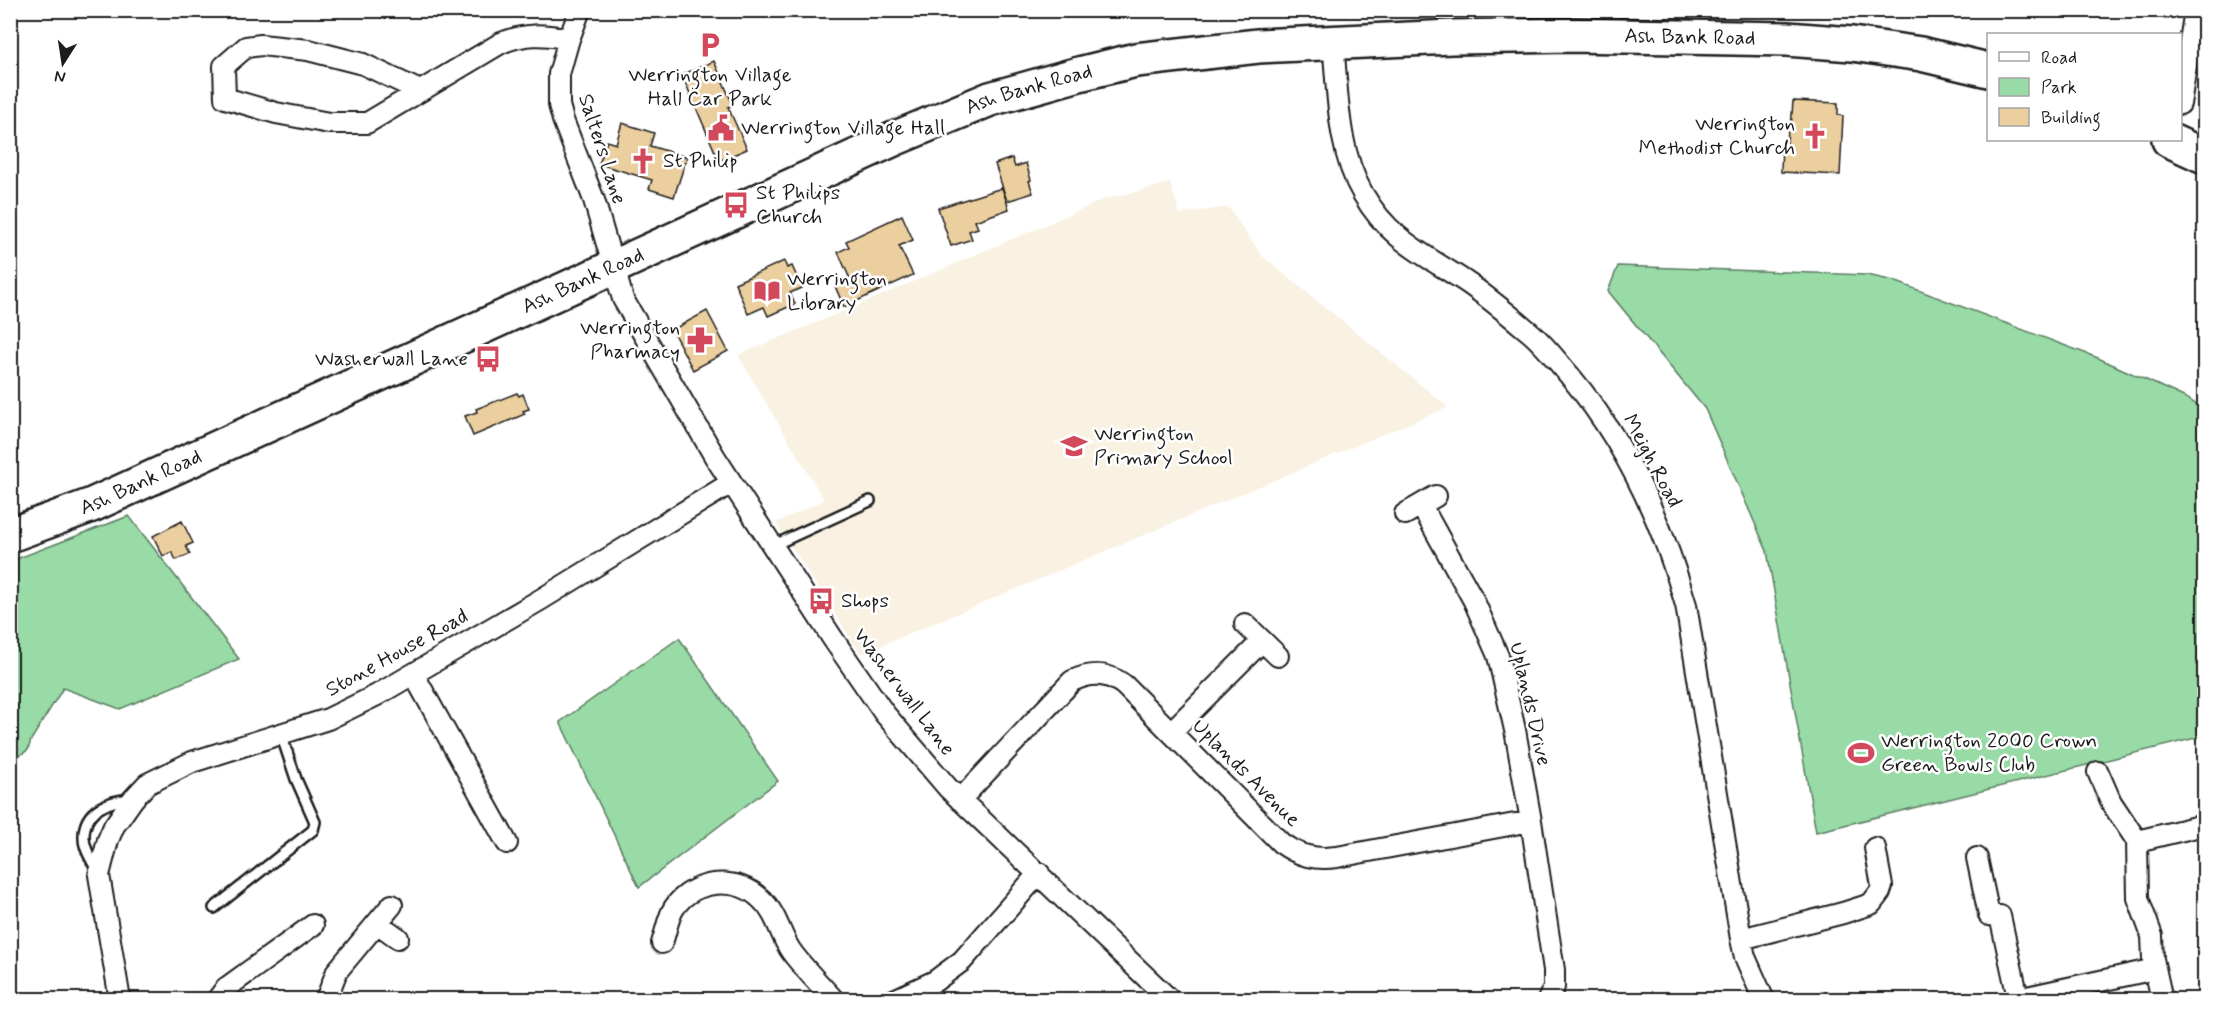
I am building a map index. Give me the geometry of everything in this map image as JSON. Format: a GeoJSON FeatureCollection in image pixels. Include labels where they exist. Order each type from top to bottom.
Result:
{"type":"FeatureCollection","features":[{"type":"Feature","properties":{"kind":"highway","name":"Ash Bank Road"},"geometry":{"type":"LineString","coordinates":[[10,535],[92,505],[896,138],[990,99],[1136,60],[1258,46],[1570,35],[1787,39],[1921,54],[1987,70]]}},
{"type":"Feature","properties":{"kind":"highway"},"geometry":{"type":"LineString","coordinates":[[2175,141],[2205,156]]}},
{"type":"Feature","properties":{"kind":"street","name":"Salters Lane"},"geometry":{"type":"LineString","coordinates":[[580,10],[559,74],[559,105],[594,200],[614,268]]}},
{"type":"Feature","properties":{"kind":"street"},"geometry":{"type":"LineString","coordinates":[[2182,97],[2195,10]]}},
{"type":"Feature","properties":{"kind":"street"},"geometry":{"type":"LineString","coordinates":[[420,91],[363,63],[308,50],[261,45],[246,47],[224,66],[225,98],[276,113],[329,123],[367,123],[513,38],[537,34],[569,39]]}},
{"type":"Feature","properties":{"kind":"street","name":"Meigh Road"},"geometry":{"type":"LineString","coordinates":[[1333,43],[1342,130],[1350,165],[1362,193],[1380,220],[1411,248],[1469,285],[1528,330],[1556,359],[1599,413],[1644,490],[1675,566],[1686,605],[1741,939],[1745,957],[1764,999]]}},
{"type":"Feature","properties":{"kind":"street","name":"Washerwall Lane"},"geometry":{"type":"LineString","coordinates":[[614,268],[623,299],[731,483],[884,713],[948,788],[1170,999]]}},
{"type":"Feature","properties":{"kind":"street","name":"Stone House Road"},"geometry":{"type":"LineString","coordinates":[[120,999],[99,875],[114,826],[147,784],[192,762],[328,719],[414,675],[731,483]]}},
{"type":"Feature","properties":{"kind":"street","name":"Uplands Drive"},"geometry":{"type":"LineString","coordinates":[[1421,505],[1474,601],[1498,656],[1515,730],[1531,821]]}},
{"type":"Feature","properties":{"kind":"street"},"geometry":{"type":"LineString","coordinates":[[1245,624],[1278,656]]}},
{"type":"Feature","properties":{"kind":"street"},"geometry":{"type":"LineString","coordinates":[[1171,732],[1262,641]]}},
{"type":"Feature","properties":{"kind":"street","name":"Uplands Avenue"},"geometry":{"type":"LineString","coordinates":[[960,800],[1072,681],[1081,676],[1101,674],[1117,680],[1281,843],[1301,855],[1313,858],[1337,857],[1531,821]]}},
{"type":"Feature","properties":{"kind":"street"},"geometry":{"type":"LineString","coordinates":[[414,675],[507,843]]}},
{"type":"Feature","properties":{"kind":"street"},"geometry":{"type":"LineString","coordinates":[[2098,772],[2111,802],[2137,841],[2138,898],[2152,936],[2162,999]]}},
{"type":"Feature","properties":{"kind":"street"},"geometry":{"type":"LineString","coordinates":[[1531,821],[1554,970],[1554,987],[1548,999]]}},
{"type":"Feature","properties":{"kind":"street"},"geometry":{"type":"LineString","coordinates":[[2137,841],[2205,825]]}},
{"type":"Feature","properties":{"kind":"street"},"geometry":{"type":"LineString","coordinates":[[1741,939],[1871,904],[1882,886],[1875,848]]}},
{"type":"Feature","properties":{"kind":"street"},"geometry":{"type":"LineString","coordinates":[[1977,858],[1989,915],[2000,916],[2016,999],[2156,969]]}},
{"type":"Feature","properties":{"kind":"street"},"geometry":{"type":"LineString","coordinates":[[902,998],[936,981],[962,961],[1039,873]]}},
{"type":"Feature","properties":{"kind":"street"},"geometry":{"type":"LineString","coordinates":[[660,929],[673,909],[697,889],[720,883],[741,886],[761,898],[769,907],[791,951],[834,999]]}},
{"type":"Feature","properties":{"kind":"street"},"geometry":{"type":"LineString","coordinates":[[324,999],[337,971],[392,905]]}},
{"type":"Feature","properties":{"kind":"street"},"geometry":{"type":"LineString","coordinates":[[377,923],[398,938]]}},
{"type":"Feature","properties":{"kind":"street"},"geometry":{"type":"LineString","coordinates":[[217,999],[226,988],[313,925]]}},
{"type":"Feature","properties":{"kind":"lane"},"geometry":{"type":"LineString","coordinates":[[772,546],[870,501]]}},
{"type":"Feature","properties":{"kind":"lane"},"geometry":{"type":"LineString","coordinates":[[214,908],[312,830],[315,822],[296,778],[281,734]]}},
{"type":"Feature","properties":{"kind":"shaded area","name":"Werrington Primary School"},"geometry":{"type":"Polygon","coordinates":[[[1170,183],[1180,214],[1228,207],[1262,256],[1448,407],[861,654],[776,523],[824,500],[738,355],[1103,200],[1170,183]]]}},
{"type":"Feature","properties":{"kind":"green space"},"geometry":{"type":"Polygon","coordinates":[[[1618,266],[1867,275],[1894,281],[2098,358],[2188,399],[2204,410],[2204,736],[1816,832],[1767,551],[1705,409],[1608,291],[1618,266]]]}},
{"type":"Feature","properties":{"kind":"green space"},"geometry":{"type":"Polygon","coordinates":[[[129,516],[239,659],[120,709],[63,688],[31,740],[28,750],[11,761],[11,561],[129,516]]]}},
{"type":"Feature","properties":{"kind":"green space"},"geometry":{"type":"Polygon","coordinates":[[[679,638],[778,781],[639,887],[560,722],[679,638]]]}},
{"type":"Feature","properties":{"kind":"building","name":"Werrington Village Hall"},"geometry":{"type":"Polygon","coordinates":[[[714,61],[733,105],[728,107],[747,149],[719,161],[682,75],[714,61]]]}},
{"type":"Feature","properties":{"kind":"building","name":"Werrington Methodist Church"},"geometry":{"type":"Polygon","coordinates":[[[1793,101],[1838,103],[1838,115],[1843,116],[1840,175],[1781,172],[1782,143],[1787,143],[1788,128],[1791,128],[1793,101]]]}},
{"type":"Feature","properties":{"kind":"building","name":"St Philip"},"geometry":{"type":"Polygon","coordinates":[[[622,123],[654,133],[650,146],[687,157],[674,197],[649,189],[652,180],[599,164],[607,141],[616,144],[622,123]]]}},
{"type":"Feature","properties":{"kind":"building"},"geometry":{"type":"Polygon","coordinates":[[[1012,158],[1015,167],[1026,163],[1033,193],[1007,201],[995,164],[1012,158]]]}},
{"type":"Feature","properties":{"kind":"building"},"geometry":{"type":"Polygon","coordinates":[[[1002,188],[1009,209],[975,221],[978,228],[969,231],[972,239],[951,246],[938,208],[1002,188]]]}},
{"type":"Feature","properties":{"kind":"building"},"geometry":{"type":"Polygon","coordinates":[[[902,215],[913,240],[899,246],[913,275],[844,307],[835,286],[850,279],[838,252],[849,247],[846,241],[902,215]]]}},
{"type":"Feature","properties":{"kind":"building","name":"Werrington Library"},"geometry":{"type":"Polygon","coordinates":[[[784,261],[787,268],[792,266],[802,288],[790,293],[795,304],[768,316],[764,307],[748,314],[735,283],[784,261]]]}},
{"type":"Feature","properties":{"kind":"building","name":"Werrington Pharmacy"},"geometry":{"type":"Polygon","coordinates":[[[707,311],[728,351],[693,370],[672,330],[707,311]]]}},
{"type":"Feature","properties":{"kind":"building"},"geometry":{"type":"Polygon","coordinates":[[[517,393],[519,396],[523,394],[529,409],[523,411],[525,414],[473,436],[465,416],[477,412],[476,409],[517,393]]]}},
{"type":"Feature","properties":{"kind":"building"},"geometry":{"type":"Polygon","coordinates":[[[182,521],[193,543],[186,546],[190,554],[176,560],[172,552],[163,556],[153,536],[182,521]]]}},
{"type":"Feature","properties":{"kind":"place","name":"Werrington Village Hall Car Park"},"geometry":{"type":"Point","coordinates":[710,45]}},
{"type":"Feature","properties":{"kind":"place","name":"Werrington Village Hall"},"geometry":{"type":"Point","coordinates":[721,128]}},
{"type":"Feature","properties":{"kind":"place","name":"Werrington Methodist Church"},"geometry":{"type":"Point","coordinates":[1815,136]}},
{"type":"Feature","properties":{"kind":"place","name":"St Philip"},"geometry":{"type":"Point","coordinates":[643,161]}},
{"type":"Feature","properties":{"kind":"place","name":"St Philips Church"},"geometry":{"type":"Point","coordinates":[736,205]}},
{"type":"Feature","properties":{"kind":"place","name":"Werrington Library"},"geometry":{"type":"Point","coordinates":[767,291]}},
{"type":"Feature","properties":{"kind":"place","name":"Werrington Pharmacy"},"geometry":{"type":"Point","coordinates":[700,340]}},
{"type":"Feature","properties":{"kind":"place","name":"Washerwall Lane"},"geometry":{"type":"Point","coordinates":[488,359]}},
{"type":"Feature","properties":{"kind":"place","name":"Werrington Primary School"},"geometry":{"type":"Point","coordinates":[1074,446]}},
{"type":"Feature","properties":{"kind":"place","name":"Shops"},"geometry":{"type":"Point","coordinates":[821,601]}},
{"type":"Feature","properties":{"kind":"place","name":"Werrington 2000 Crown Green Bowls Club"},"geometry":{"type":"Point","coordinates":[1861,753]}}]}
